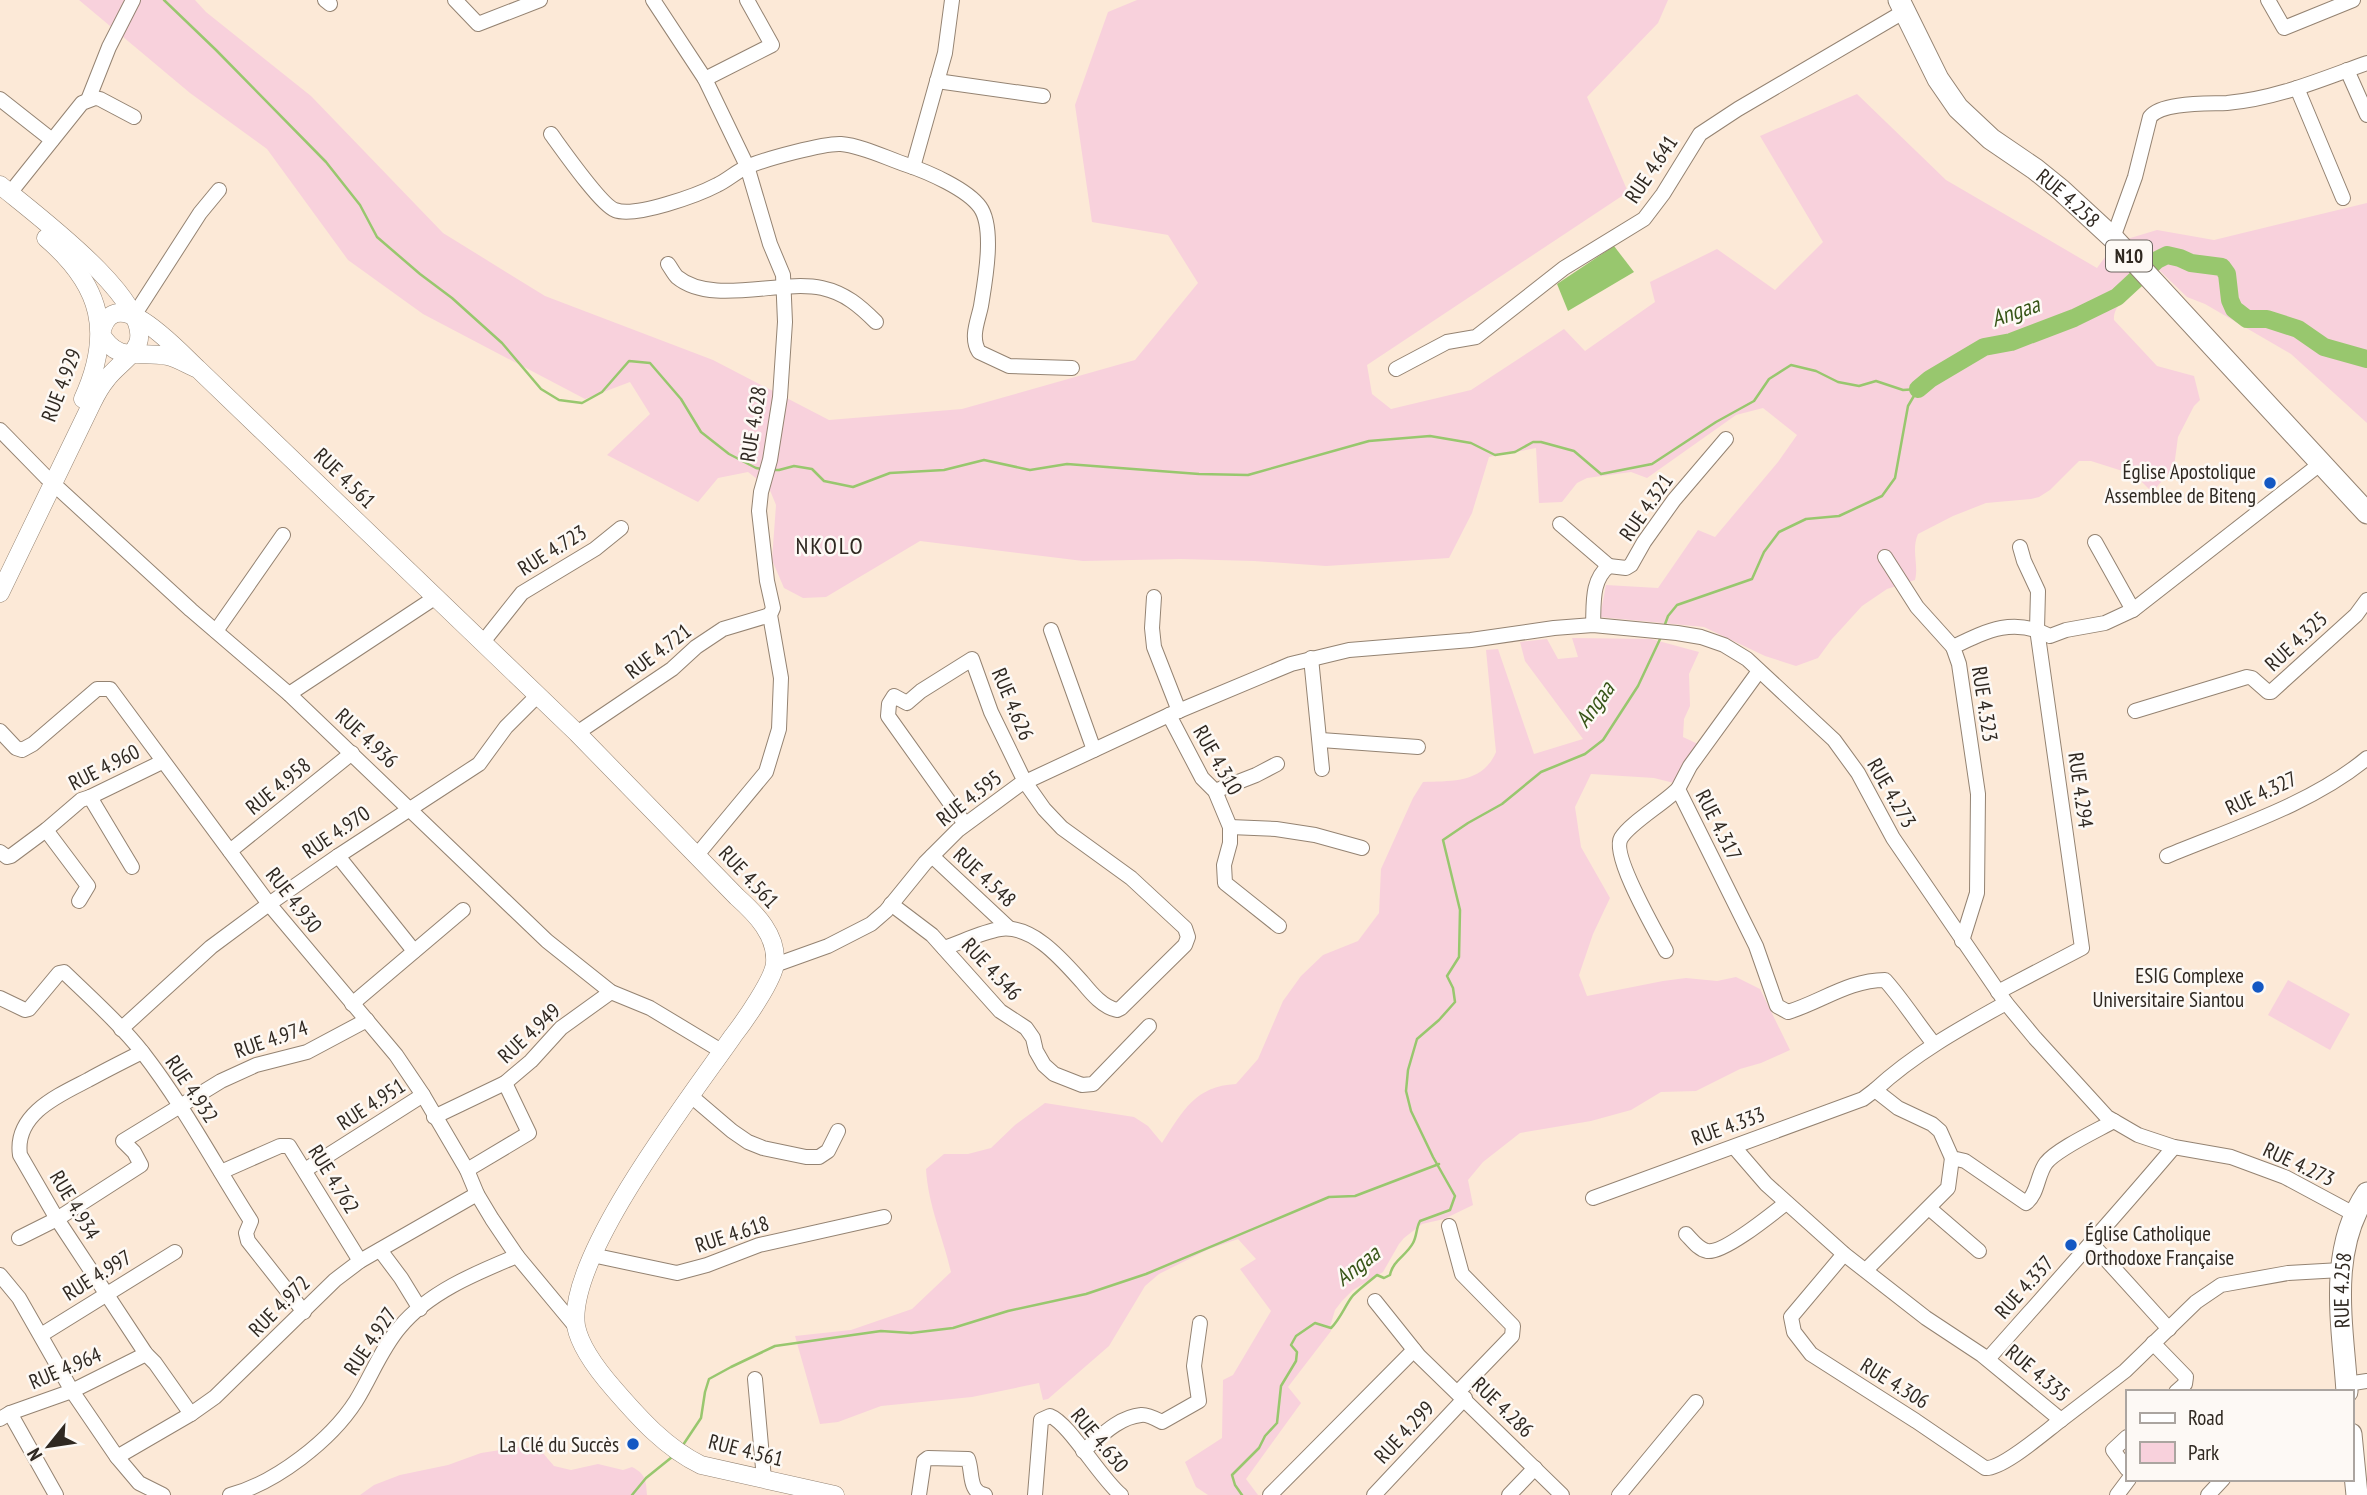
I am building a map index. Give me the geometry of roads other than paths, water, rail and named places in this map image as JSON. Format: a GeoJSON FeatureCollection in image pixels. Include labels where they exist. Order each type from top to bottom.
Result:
{"type":"FeatureCollection","features":[{"type":"Feature","properties":{"kind":"highway","name":"RUE 4.258"},"geometry":{"type":"LineString","coordinates":[[1902,6],[1938,79],[1958,108],[1991,139],[2061,190],[2113,238],[2367,513]]}},
{"type":"Feature","properties":{"kind":"highway","name":"RUE 4.258"},"geometry":{"type":"LineString","coordinates":[[2354,1385],[2341,1270],[2348,1233],[2362,1205]]}},
{"type":"Feature","properties":{"kind":"highway"},"geometry":{"type":"LineString","coordinates":[[2357,1447],[2357,1495]]}},
{"type":"Feature","properties":{"kind":"main road","name":"RUE 4.561"},"geometry":{"type":"LineString","coordinates":[[3,193],[85,257],[135,314],[198,369],[577,733],[756,914],[772,943],[775,965]]}},
{"type":"Feature","properties":{"kind":"main road","name":"RUE 4.929"},"geometry":{"type":"LineString","coordinates":[[0,593],[90,383],[98,360],[101,334],[94,304],[72,264],[3,193]]}},
{"type":"Feature","properties":{"kind":"main road"},"geometry":{"type":"LineString","coordinates":[[122,312],[135,314],[139,325],[134,348],[113,349],[101,334],[104,324],[122,312]]}},
{"type":"Feature","properties":{"kind":"main road","name":"RUE 4.561"},"geometry":{"type":"LineString","coordinates":[[134,348],[166,356],[198,369]]}},
{"type":"Feature","properties":{"kind":"main road","name":"RUE 4.929"},"geometry":{"type":"LineString","coordinates":[[0,568],[99,391],[134,348]]}},
{"type":"Feature","properties":{"kind":"main road"},"geometry":{"type":"LineString","coordinates":[[576,1327],[585,1271],[597,1241],[640,1171],[723,1052],[770,978],[775,965]]}},
{"type":"Feature","properties":{"kind":"main road","name":"RUE 4.561"},"geometry":{"type":"LineString","coordinates":[[576,1327],[608,1382],[662,1440],[687,1458],[701,1465],[835,1495]]}},
{"type":"Feature","properties":{"kind":"street"},"geometry":{"type":"LineString","coordinates":[[3,193],[52,140],[75,110],[88,100],[108,47],[133,0]]}},
{"type":"Feature","properties":{"kind":"street"},"geometry":{"type":"LineString","coordinates":[[455,0],[478,24],[540,0]]}},
{"type":"Feature","properties":{"kind":"street","name":"RUE 4.628"},"geometry":{"type":"LineString","coordinates":[[653,0],[705,79],[747,166],[770,244],[783,275],[784,286],[785,321],[780,397],[759,511],[773,608],[770,615],[781,678],[779,729],[766,772],[697,855]]}},
{"type":"Feature","properties":{"kind":"street"},"geometry":{"type":"LineString","coordinates":[[705,79],[772,45],[747,0]]}},
{"type":"Feature","properties":{"kind":"street"},"geometry":{"type":"LineString","coordinates":[[913,167],[950,31],[952,0]]}},
{"type":"Feature","properties":{"kind":"street"},"geometry":{"type":"LineString","coordinates":[[2268,0],[2284,28],[2353,0]]}},
{"type":"Feature","properties":{"kind":"street","name":"RUE 4.641"},"geometry":{"type":"LineString","coordinates":[[1395,369],[1447,342],[1476,337],[1564,268],[1644,219],[1664,194],[1700,134],[1902,6]]}},
{"type":"Feature","properties":{"kind":"street"},"geometry":{"type":"LineString","coordinates":[[2113,238],[2135,177],[2150,117],[2154,112],[2170,107],[2266,97],[2367,63]]}},
{"type":"Feature","properties":{"kind":"street"},"geometry":{"type":"LineString","coordinates":[[2347,70],[2367,115]]}},
{"type":"Feature","properties":{"kind":"street"},"geometry":{"type":"LineString","coordinates":[[937,81],[1043,96]]}},
{"type":"Feature","properties":{"kind":"street"},"geometry":{"type":"LineString","coordinates":[[2297,88],[2343,198]]}},
{"type":"Feature","properties":{"kind":"street"},"geometry":{"type":"LineString","coordinates":[[0,99],[52,140]]}},
{"type":"Feature","properties":{"kind":"street"},"geometry":{"type":"LineString","coordinates":[[88,100],[100,99],[134,117]]}},
{"type":"Feature","properties":{"kind":"street"},"geometry":{"type":"LineString","coordinates":[[551,134],[609,206],[624,212],[686,198],[718,185],[747,166],[828,145],[841,144],[913,167],[968,197],[982,211],[987,222],[983,295],[974,335],[979,352],[1009,366],[1072,368]]}},
{"type":"Feature","properties":{"kind":"street"},"geometry":{"type":"LineString","coordinates":[[135,314],[200,213],[219,190]]}},
{"type":"Feature","properties":{"kind":"street"},"geometry":{"type":"LineString","coordinates":[[668,264],[677,277],[702,289],[746,291],[784,286],[822,288],[856,301],[876,322]]}},
{"type":"Feature","properties":{"kind":"street","name":"RUE 4.936"},"geometry":{"type":"LineString","coordinates":[[0,429],[50,480],[289,694],[547,941],[611,992],[650,1008],[723,1052]]}},
{"type":"Feature","properties":{"kind":"street","name":"RUE 4.321"},"geometry":{"type":"LineString","coordinates":[[1609,566],[1626,568],[1632,565],[1644,542],[1674,500],[1726,439]]}},
{"type":"Feature","properties":{"kind":"street","name":"RUE 4.323"},"geometry":{"type":"LineString","coordinates":[[1962,941],[1977,892],[1978,794],[1959,664],[1953,647],[1976,636],[2019,626],[2037,629],[2050,636],[2066,630],[2105,623],[2133,610],[2320,464]]}},
{"type":"Feature","properties":{"kind":"street"},"geometry":{"type":"LineString","coordinates":[[1560,524],[1609,566],[1596,584],[1592,625]]}},
{"type":"Feature","properties":{"kind":"street","name":"RUE 4.723"},"geometry":{"type":"LineString","coordinates":[[483,642],[522,593],[595,549],[621,528]]}},
{"type":"Feature","properties":{"kind":"street"},"geometry":{"type":"LineString","coordinates":[[216,631],[283,535]]}},
{"type":"Feature","properties":{"kind":"street"},"geometry":{"type":"LineString","coordinates":[[2095,542],[2133,610]]}},
{"type":"Feature","properties":{"kind":"street","name":"RUE 4.294"},"geometry":{"type":"LineString","coordinates":[[1875,1090],[1909,1061],[2082,948],[2037,629],[2038,591],[2024,561],[2021,547]]}},
{"type":"Feature","properties":{"kind":"street"},"geometry":{"type":"LineString","coordinates":[[1885,557],[1917,607],[1953,647]]}},
{"type":"Feature","properties":{"kind":"street"},"geometry":{"type":"LineString","coordinates":[[289,694],[436,597]]}},
{"type":"Feature","properties":{"kind":"street","name":"RUE 4.310"},"geometry":{"type":"LineString","coordinates":[[1154,597],[1154,647],[1174,713],[1202,778],[1215,791],[1230,827],[1230,843],[1224,865],[1225,883],[1279,926]]}},
{"type":"Feature","properties":{"kind":"street","name":"RUE 4.325"},"geometry":{"type":"LineString","coordinates":[[2135,711],[2249,677],[2268,692],[2274,690],[2356,615],[2367,600]]}},
{"type":"Feature","properties":{"kind":"street","name":"RUE 4.721"},"geometry":{"type":"LineString","coordinates":[[577,733],[672,668],[723,629],[770,615]]}},
{"type":"Feature","properties":{"kind":"street","name":"RUE 4.273"},"geometry":{"type":"LineString","coordinates":[[1291,664],[1349,650],[1471,640],[1592,625],[1701,637],[1724,645],[1747,659],[1824,729],[1843,751],[1893,838],[2002,998],[2107,1117],[2138,1135],[2174,1147],[2231,1157],[2362,1205]]}},
{"type":"Feature","properties":{"kind":"street"},"geometry":{"type":"LineString","coordinates":[[1051,630],[1094,750]]}},
{"type":"Feature","properties":{"kind":"street"},"geometry":{"type":"LineString","coordinates":[[1311,658],[1322,769]]}},
{"type":"Feature","properties":{"kind":"street","name":"RUE 4.626"},"geometry":{"type":"LineString","coordinates":[[965,824],[888,716],[889,704],[894,696],[907,703],[972,659],[986,701],[1025,782],[1055,821],[1131,878],[1185,928],[1188,937]]}},
{"type":"Feature","properties":{"kind":"street","name":"RUE 4.595"},"geometry":{"type":"LineString","coordinates":[[775,965],[828,946],[880,918],[932,856],[965,824],[1025,782],[1174,713],[1291,664]]}},
{"type":"Feature","properties":{"kind":"street","name":"RUE 4.317"},"geometry":{"type":"LineString","coordinates":[[1759,671],[1704,746],[1678,789],[1756,946],[1773,994],[1781,1010],[1788,1012],[1854,984],[1885,980],[1934,1044]]}},
{"type":"Feature","properties":{"kind":"street","name":"RUE 4.930"},"geometry":{"type":"LineString","coordinates":[[0,731],[16,748],[22,750],[33,744],[97,689],[110,689],[269,904],[396,1055],[467,1170],[477,1194],[517,1255]]}},
{"type":"Feature","properties":{"kind":"street","name":"RUE 4.970"},"geometry":{"type":"LineString","coordinates":[[121,1029],[211,947],[269,904],[479,764],[506,727],[538,695]]}},
{"type":"Feature","properties":{"kind":"street"},"geometry":{"type":"LineString","coordinates":[[1321,740],[1418,747]]}},
{"type":"Feature","properties":{"kind":"street","name":"RUE 4.958"},"geometry":{"type":"LineString","coordinates":[[230,851],[352,753]]}},
{"type":"Feature","properties":{"kind":"street","name":"RUE 4.327"},"geometry":{"type":"LineString","coordinates":[[2167,856],[2281,808],[2329,784],[2367,758]]}},
{"type":"Feature","properties":{"kind":"street","name":"RUE 4.960"},"geometry":{"type":"LineString","coordinates":[[0,852],[7,858],[11,856],[81,800],[162,762]]}},
{"type":"Feature","properties":{"kind":"street"},"geometry":{"type":"LineString","coordinates":[[1215,791],[1277,764]]}},
{"type":"Feature","properties":{"kind":"street"},"geometry":{"type":"LineString","coordinates":[[1666,951],[1618,851],[1619,843],[1627,831],[1678,789]]}},
{"type":"Feature","properties":{"kind":"street"},"geometry":{"type":"LineString","coordinates":[[90,797],[132,867]]}},
{"type":"Feature","properties":{"kind":"street"},"geometry":{"type":"LineString","coordinates":[[1230,827],[1315,835],[1362,848]]}},
{"type":"Feature","properties":{"kind":"street"},"geometry":{"type":"LineString","coordinates":[[46,830],[88,886],[79,901]]}},
{"type":"Feature","properties":{"kind":"street"},"geometry":{"type":"LineString","coordinates":[[338,856],[414,951]]}},
{"type":"Feature","properties":{"kind":"street","name":"RUE 4.548"},"geometry":{"type":"LineString","coordinates":[[932,856],[1009,928],[1020,931],[1052,949],[1102,1002],[1117,1010],[1185,945],[1188,937]]}},
{"type":"Feature","properties":{"kind":"street","name":"RUE 4.546"},"geometry":{"type":"LineString","coordinates":[[891,904],[919,924],[944,948],[992,1004],[1026,1028],[1044,1065],[1054,1074],[1088,1086],[1149,1026]]}},
{"type":"Feature","properties":{"kind":"street"},"geometry":{"type":"LineString","coordinates":[[352,1004],[463,910]]}},
{"type":"Feature","properties":{"kind":"street"},"geometry":{"type":"LineString","coordinates":[[944,948],[998,929],[1009,928]]}},
{"type":"Feature","properties":{"kind":"street","name":"RUE 4.932"},"geometry":{"type":"LineString","coordinates":[[0,998],[25,1010],[29,1009],[59,973],[65,972],[121,1029],[142,1052],[180,1104],[251,1221],[246,1233],[248,1241],[304,1312]]}},
{"type":"Feature","properties":{"kind":"street","name":"RUE 4.949"},"geometry":{"type":"LineString","coordinates":[[434,1117],[505,1083],[531,1061],[561,1028],[611,992]]}},
{"type":"Feature","properties":{"kind":"street","name":"RUE 4.974"},"geometry":{"type":"LineString","coordinates":[[19,1238],[57,1219],[141,1165],[123,1141],[180,1104],[256,1065],[307,1052],[367,1020]]}},
{"type":"Feature","properties":{"kind":"street","name":"RUE 4.934"},"geometry":{"type":"LineString","coordinates":[[142,1052],[49,1100],[34,1113],[26,1125],[21,1139],[20,1155],[57,1219],[106,1294],[191,1414]]}},
{"type":"Feature","properties":{"kind":"street"},"geometry":{"type":"LineString","coordinates":[[467,1170],[529,1133],[505,1083]]}},
{"type":"Feature","properties":{"kind":"street"},"geometry":{"type":"LineString","coordinates":[[1866,1270],[1948,1188],[1952,1158],[1940,1131],[1932,1124],[1898,1108],[1875,1090]]}},
{"type":"Feature","properties":{"kind":"street","name":"RUE 4.333"},"geometry":{"type":"LineString","coordinates":[[1593,1198],[1863,1099],[1875,1090]]}},
{"type":"Feature","properties":{"kind":"street","name":"RUE 4.951"},"geometry":{"type":"LineString","coordinates":[[305,1170],[423,1095]]}},
{"type":"Feature","properties":{"kind":"street"},"geometry":{"type":"LineString","coordinates":[[691,1096],[732,1131],[763,1148],[819,1157],[828,1151],[838,1131]]}},
{"type":"Feature","properties":{"kind":"street"},"geometry":{"type":"LineString","coordinates":[[1952,1158],[1965,1161],[2026,1203],[2031,1199],[2048,1161],[2114,1121]]}},
{"type":"Feature","properties":{"kind":"street","name":"RUE 4.762"},"geometry":{"type":"LineString","coordinates":[[221,1172],[285,1145],[289,1146],[360,1261]]}},
{"type":"Feature","properties":{"kind":"street","name":"RUE 4.335"},"geometry":{"type":"LineString","coordinates":[[1734,1147],[1766,1184],[1844,1254],[1926,1318],[1988,1359],[2061,1420],[2125,1371],[2196,1302],[2221,1285],[2288,1273],[2341,1270]]}},
{"type":"Feature","properties":{"kind":"street","name":"RUE 4.337"},"geometry":{"type":"LineString","coordinates":[[1988,1359],[2092,1244],[2174,1147]]}},
{"type":"Feature","properties":{"kind":"street","name":"RUE 4.972"},"geometry":{"type":"LineString","coordinates":[[117,1457],[215,1397],[335,1280],[360,1261],[477,1194]]}},
{"type":"Feature","properties":{"kind":"street"},"geometry":{"type":"LineString","coordinates":[[1686,1234],[1702,1250],[1712,1251],[1760,1223],[1786,1203]]}},
{"type":"Feature","properties":{"kind":"street"},"geometry":{"type":"LineString","coordinates":[[1929,1208],[1979,1251]]}},
{"type":"Feature","properties":{"kind":"street","name":"RUE 4.618"},"geometry":{"type":"LineString","coordinates":[[592,1255],[677,1273],[759,1245],[884,1217]]}},
{"type":"Feature","properties":{"kind":"street","name":"RUE 4.299"},"geometry":{"type":"LineString","coordinates":[[1374,1495],[1512,1336],[1513,1326],[1462,1274],[1449,1226]]}},
{"type":"Feature","properties":{"kind":"street"},"geometry":{"type":"LineString","coordinates":[[2092,1244],[2169,1329]]}},
{"type":"Feature","properties":{"kind":"street"},"geometry":{"type":"LineString","coordinates":[[380,1250],[420,1309]]}},
{"type":"Feature","properties":{"kind":"street","name":"RUE 4.997"},"geometry":{"type":"LineString","coordinates":[[41,1335],[175,1252]]}},
{"type":"Feature","properties":{"kind":"street","name":"RUE 4.306"},"geometry":{"type":"LineString","coordinates":[[1844,1254],[1791,1317],[1794,1332],[1811,1354],[1916,1420],[1979,1465],[1990,1469],[2004,1462],[2061,1420]]}},
{"type":"Feature","properties":{"kind":"street"},"geometry":{"type":"LineString","coordinates":[[517,1255],[576,1327]]}},
{"type":"Feature","properties":{"kind":"street","name":"RUE 4.927"},"geometry":{"type":"LineString","coordinates":[[230,1495],[257,1485],[281,1470],[310,1451],[334,1429],[355,1402],[399,1328],[420,1309],[463,1278],[517,1255]]}},
{"type":"Feature","properties":{"kind":"street"},"geometry":{"type":"LineString","coordinates":[[0,1275],[19,1298],[72,1391],[117,1457],[139,1483],[163,1495]]}},
{"type":"Feature","properties":{"kind":"street","name":"RUE 4.286"},"geometry":{"type":"LineString","coordinates":[[1376,1301],[1414,1350],[1562,1495]]}},
{"type":"Feature","properties":{"kind":"street"},"geometry":{"type":"LineString","coordinates":[[1083,1451],[1105,1432],[1125,1421],[1142,1414],[1162,1422],[1199,1401],[1194,1366],[1200,1322]]}},
{"type":"Feature","properties":{"kind":"street"},"geometry":{"type":"LineString","coordinates":[[2153,1343],[2186,1377],[2185,1384],[2178,1390]]}},
{"type":"Feature","properties":{"kind":"street"},"geometry":{"type":"LineString","coordinates":[[1270,1495],[1414,1350]]}},
{"type":"Feature","properties":{"kind":"street","name":"RUE 4.964"},"geometry":{"type":"LineString","coordinates":[[5,1416],[72,1391],[146,1354]]}},
{"type":"Feature","properties":{"kind":"street"},"geometry":{"type":"LineString","coordinates":[[755,1380],[764,1479]]}},
{"type":"Feature","properties":{"kind":"street"},"geometry":{"type":"LineString","coordinates":[[1619,1495],[1696,1402]]}},
{"type":"Feature","properties":{"kind":"street"},"geometry":{"type":"LineString","coordinates":[[5,1416],[56,1495]]}},
{"type":"Feature","properties":{"kind":"street","name":"RUE 4.630"},"geometry":{"type":"LineString","coordinates":[[1035,1495],[1041,1420],[1046,1417],[1055,1417],[1108,1483],[1121,1495]]}},
{"type":"Feature","properties":{"kind":"street"},"geometry":{"type":"LineString","coordinates":[[2126,1438],[2113,1450],[2126,1468]]}},
{"type":"Feature","properties":{"kind":"street"},"geometry":{"type":"LineString","coordinates":[[919,1495],[926,1458],[965,1458],[970,1463],[974,1489],[985,1495]]}},
{"type":"Feature","properties":{"kind":"street"},"geometry":{"type":"LineString","coordinates":[[1509,1495],[1535,1468]]}},
{"type":"Feature","properties":{"kind":"street"},"geometry":{"type":"LineString","coordinates":[[2208,1495],[2221,1481]]}},
{"type":"Feature","properties":{"kind":"waterway"},"geometry":{"type":"LineString","coordinates":[[164,0],[326,162],[360,205],[377,237],[502,343],[541,389],[559,400],[582,403],[602,392],[629,361],[650,363],[681,399],[701,432],[729,454],[762,469]]}},
{"type":"Feature","properties":{"kind":"waterway","name":"Angaa"},"geometry":{"type":"LineString","coordinates":[[1918,389],[1984,347],[2011,342],[2074,318],[2117,297],[2157,260],[2167,255],[2191,263],[2222,267],[2227,274],[2230,300],[2234,309],[2247,319],[2267,319],[2298,329],[2324,347],[2367,359]]}},
{"type":"Feature","properties":{"kind":"waterway"},"geometry":{"type":"LineString","coordinates":[[772,470],[794,466],[812,469],[824,481],[853,487],[890,473],[944,470],[984,460],[1030,470],[1067,464],[1248,475],[1369,441],[1430,436],[1471,443],[1495,455],[1515,452],[1533,442],[1541,442],[1574,451],[1601,474],[1652,464],[1716,422],[1754,401],[1769,379],[1791,365],[1816,371],[1838,382],[1859,386],[1876,381],[1903,390],[1918,389]]}},
{"type":"Feature","properties":{"kind":"waterway","name":"Angaa"},"geometry":{"type":"LineString","coordinates":[[1664,627],[1668,616],[1677,605],[1752,579],[1764,552],[1779,532],[1806,519],[1839,516],[1882,496],[1895,478],[1908,406],[1918,389]]}},
{"type":"Feature","properties":{"kind":"waterway","name":"Angaa"},"geometry":{"type":"LineString","coordinates":[[1242,1495],[1232,1475],[1259,1448],[1265,1436],[1277,1423],[1281,1386],[1296,1361],[1297,1352],[1291,1345],[1296,1336],[1315,1323],[1331,1328],[1359,1290],[1377,1275],[1384,1278],[1390,1275],[1413,1243],[1420,1221],[1450,1210],[1455,1196],[1411,1111],[1406,1091],[1408,1070],[1417,1039],[1455,1002],[1453,988],[1447,976],[1459,957],[1460,910],[1443,840],[1502,804],[1541,772],[1585,754],[1603,740],[1638,686],[1661,637]]}},
{"type":"Feature","properties":{"kind":"waterway"},"geometry":{"type":"LineString","coordinates":[[683,1445],[701,1418],[709,1379],[775,1346],[881,1331],[911,1333],[953,1328],[1008,1311],[1086,1294],[1146,1274],[1329,1197],[1355,1196],[1439,1164]]}},
{"type":"Feature","properties":{"kind":"waterway"},"geometry":{"type":"LineString","coordinates":[[632,1495],[646,1478],[672,1457]]}},
{"type":"Feature","properties":{"kind":"place","name":"Église Apostolique Assemblee de Biteng"},"geometry":{"type":"Point","coordinates":[2270,483]}},
{"type":"Feature","properties":{"kind":"place","name":"ESIG Complexe Universitaire Siantou"},"geometry":{"type":"Point","coordinates":[2258,987]}},
{"type":"Feature","properties":{"kind":"place","name":"Église Catholique Orthodoxe Française"},"geometry":{"type":"Point","coordinates":[2071,1245]}},
{"type":"Feature","properties":{"kind":"place","name":"La Clé du Succès"},"geometry":{"type":"Point","coordinates":[633,1444]}},
{"type":"Feature","properties":{"kind":"district","name":"NKOLO"},"geometry":{"type":"Point","coordinates":[830,545]}}]}
